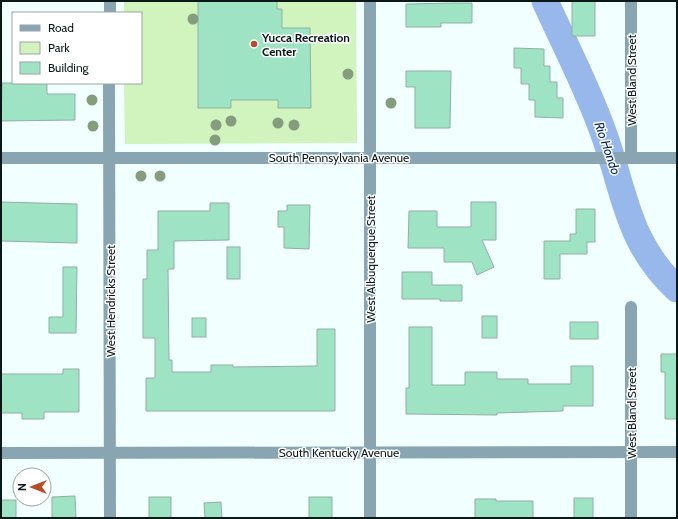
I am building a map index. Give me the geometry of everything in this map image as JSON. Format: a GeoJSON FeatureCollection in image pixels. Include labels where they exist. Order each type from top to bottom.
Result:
{"type":"FeatureCollection","features":[{"type":"Feature","properties":{"kind":"street"},"geometry":{"type":"LineString","coordinates":[[110,1],[110,12]]}},
{"type":"Feature","properties":{"kind":"street","name":"West Albuquerque Street"},"geometry":{"type":"LineString","coordinates":[[370,1],[370,518]]}},
{"type":"Feature","properties":{"kind":"street","name":"West Bland Street"},"geometry":{"type":"LineString","coordinates":[[631,1],[632,158]]}},
{"type":"Feature","properties":{"kind":"street","name":"West Hendricks Street"},"geometry":{"type":"LineString","coordinates":[[109,84],[110,518]]}},
{"type":"Feature","properties":{"kind":"street","name":"South Pennsylvania Avenue"},"geometry":{"type":"LineString","coordinates":[[1,158],[677,158]]}},
{"type":"Feature","properties":{"kind":"street","name":"West Bland Street"},"geometry":{"type":"LineString","coordinates":[[631,307],[631,518]]}},
{"type":"Feature","properties":{"kind":"street","name":"South Kentucky Avenue"},"geometry":{"type":"LineString","coordinates":[[1,453],[370,451],[677,452]]}},
{"type":"Feature","properties":{"kind":"green space"},"geometry":{"type":"Polygon","coordinates":[[[124,1],[356,1],[357,143],[125,144],[124,84],[142,84],[142,12],[124,12],[124,1]]]}},
{"type":"Feature","properties":{"kind":"building","name":"Yucca Recreation Center"},"geometry":{"type":"Polygon","coordinates":[[[198,1],[277,1],[277,9],[282,9],[282,28],[310,28],[311,108],[278,108],[278,100],[231,100],[231,108],[198,108],[198,1]]]}},
{"type":"Feature","properties":{"kind":"building"},"geometry":{"type":"Polygon","coordinates":[[[572,1],[595,1],[595,36],[572,36],[572,1]]]}},
{"type":"Feature","properties":{"kind":"building"},"geometry":{"type":"Polygon","coordinates":[[[472,3],[472,23],[441,23],[441,27],[406,27],[406,4],[472,3]]]}},
{"type":"Feature","properties":{"kind":"building"},"geometry":{"type":"Polygon","coordinates":[[[514,48],[544,49],[544,66],[550,66],[550,82],[557,82],[557,98],[563,98],[563,118],[535,117],[535,100],[529,100],[529,84],[521,84],[521,68],[514,68],[514,48]]]}},
{"type":"Feature","properties":{"kind":"building"},"geometry":{"type":"Polygon","coordinates":[[[406,71],[451,71],[450,128],[415,128],[415,87],[406,87],[406,71]]]}},
{"type":"Feature","properties":{"kind":"building"},"geometry":{"type":"Polygon","coordinates":[[[2,83],[47,84],[47,94],[75,94],[75,120],[1,121],[2,83]]]}},
{"type":"Feature","properties":{"kind":"building"},"geometry":{"type":"Polygon","coordinates":[[[1,202],[77,204],[77,243],[1,241],[1,202]]]}},
{"type":"Feature","properties":{"kind":"building"},"geometry":{"type":"Polygon","coordinates":[[[471,202],[496,202],[496,240],[482,240],[494,267],[477,275],[472,262],[444,262],[444,248],[408,248],[409,211],[437,211],[437,227],[471,227],[471,202]]]}},
{"type":"Feature","properties":{"kind":"building"},"geometry":{"type":"Polygon","coordinates":[[[210,203],[229,203],[229,240],[174,241],[174,269],[168,269],[169,360],[172,360],[172,372],[211,372],[211,365],[233,365],[233,367],[317,366],[317,329],[335,329],[335,411],[146,411],[146,378],[155,378],[155,338],[143,338],[143,279],[147,279],[147,250],[158,250],[158,211],[210,211],[210,203]]]}},
{"type":"Feature","properties":{"kind":"building"},"geometry":{"type":"Polygon","coordinates":[[[287,205],[310,205],[309,249],[284,248],[284,227],[278,227],[278,211],[287,211],[287,205]]]}},
{"type":"Feature","properties":{"kind":"building"},"geometry":{"type":"Polygon","coordinates":[[[576,209],[595,209],[595,242],[587,242],[587,254],[560,254],[560,279],[544,279],[544,241],[570,241],[570,234],[576,234],[576,209]]]}},
{"type":"Feature","properties":{"kind":"building"},"geometry":{"type":"Polygon","coordinates":[[[227,247],[240,247],[240,279],[227,279],[227,247]]]}},
{"type":"Feature","properties":{"kind":"building"},"geometry":{"type":"Polygon","coordinates":[[[63,267],[77,267],[76,333],[49,333],[49,317],[63,317],[63,267]]]}},
{"type":"Feature","properties":{"kind":"building"},"geometry":{"type":"Polygon","coordinates":[[[402,272],[432,272],[432,285],[462,285],[462,301],[440,301],[440,299],[402,299],[402,272]]]}},
{"type":"Feature","properties":{"kind":"building"},"geometry":{"type":"Polygon","coordinates":[[[482,316],[497,316],[497,338],[482,338],[482,316]]]}},
{"type":"Feature","properties":{"kind":"building"},"geometry":{"type":"Polygon","coordinates":[[[192,318],[206,318],[206,337],[192,337],[192,318]]]}},
{"type":"Feature","properties":{"kind":"building"},"geometry":{"type":"Polygon","coordinates":[[[570,322],[598,322],[598,339],[570,339],[570,322]]]}},
{"type":"Feature","properties":{"kind":"building"},"geometry":{"type":"Polygon","coordinates":[[[409,327],[432,327],[432,385],[465,385],[465,372],[497,372],[497,379],[528,379],[528,384],[571,384],[571,366],[593,366],[593,406],[563,406],[563,411],[497,413],[497,415],[406,414],[406,388],[409,388],[409,327]]]}},
{"type":"Feature","properties":{"kind":"building"},"geometry":{"type":"Polygon","coordinates":[[[661,354],[677,354],[677,419],[665,419],[665,372],[661,372],[661,354]]]}},
{"type":"Feature","properties":{"kind":"building"},"geometry":{"type":"Polygon","coordinates":[[[63,369],[79,369],[79,412],[44,412],[44,419],[22,419],[22,413],[1,413],[1,374],[63,374],[63,369]]]}},
{"type":"Feature","properties":{"kind":"building"},"geometry":{"type":"Polygon","coordinates":[[[75,496],[76,518],[52,518],[52,497],[75,496]]]}},
{"type":"Feature","properties":{"kind":"building"},"geometry":{"type":"Polygon","coordinates":[[[149,497],[171,497],[171,518],[149,518],[149,497]]]}},
{"type":"Feature","properties":{"kind":"building"},"geometry":{"type":"Polygon","coordinates":[[[309,497],[332,497],[332,518],[309,518],[309,497]]]}},
{"type":"Feature","properties":{"kind":"building"},"geometry":{"type":"Polygon","coordinates":[[[574,498],[593,498],[593,518],[574,518],[574,498]]]}},
{"type":"Feature","properties":{"kind":"building"},"geometry":{"type":"Polygon","coordinates":[[[475,499],[496,499],[496,501],[533,501],[533,518],[475,518],[475,499]]]}},
{"type":"Feature","properties":{"kind":"building"},"geometry":{"type":"Polygon","coordinates":[[[1,500],[12,500],[12,507],[16,507],[16,518],[1,518],[1,500]]]}},
{"type":"Feature","properties":{"kind":"building"},"geometry":{"type":"Polygon","coordinates":[[[221,502],[222,518],[205,518],[204,503],[221,502]]]}},
{"type":"Feature","properties":{"kind":"waterway","name":"Rio Hondo"},"geometry":{"type":"LineString","coordinates":[[545,1],[596,113],[610,151],[622,194],[637,234],[647,253],[660,271],[677,289]]}},
{"type":"Feature","properties":{"kind":"place","name":"Yucca Recreation Center"},"geometry":{"type":"Point","coordinates":[254,44]}}]}
